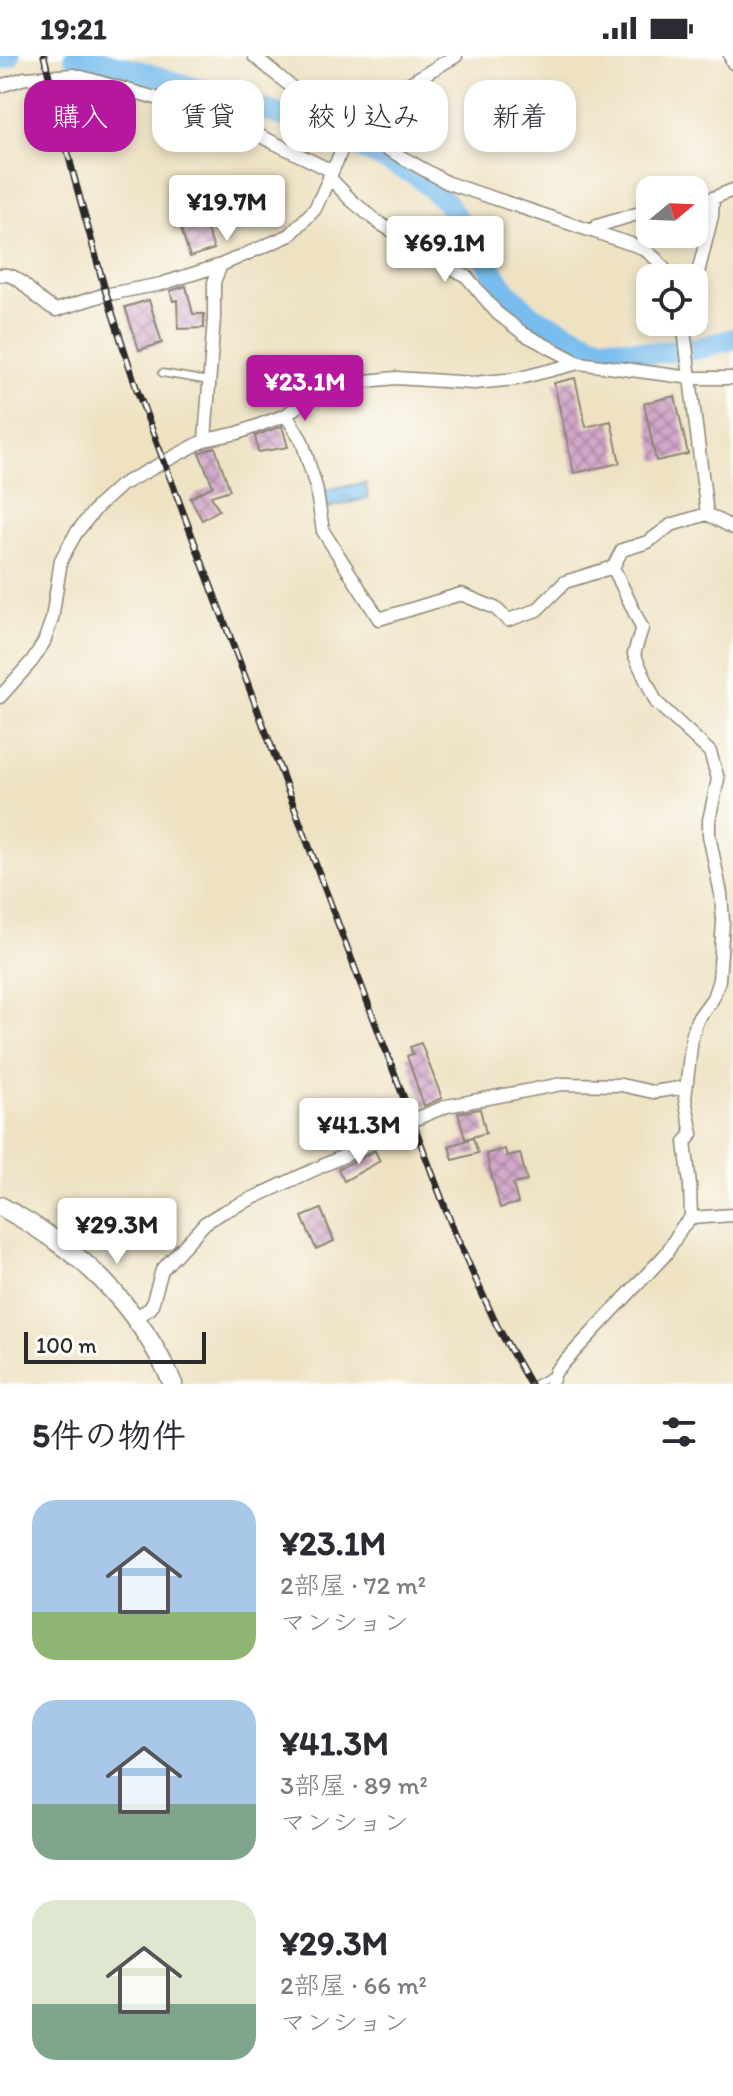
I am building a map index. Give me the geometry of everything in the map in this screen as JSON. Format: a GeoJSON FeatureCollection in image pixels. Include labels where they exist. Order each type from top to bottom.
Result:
{"type":"FeatureCollection","features":[{"type":"Feature","properties":{"kind":"street"},"geometry":{"type":"LineString","coordinates":[[254,56],[283,80]]}},
{"type":"Feature","properties":{"kind":"street"},"geometry":{"type":"LineString","coordinates":[[415,80],[456,56]]}},
{"type":"Feature","properties":{"kind":"street"},"geometry":{"type":"LineString","coordinates":[[730,56],[733,63]]}},
{"type":"Feature","properties":{"kind":"street"},"geometry":{"type":"LineString","coordinates":[[0,86],[25,78],[74,75],[156,98],[254,133],[333,170],[351,200],[379,223],[467,277],[497,313],[524,334],[579,363]]}},
{"type":"Feature","properties":{"kind":"street"},"geometry":{"type":"LineString","coordinates":[[0,275],[9,274],[20,280],[41,301],[56,310],[106,294],[161,284],[221,265],[290,235],[315,209],[340,152]]}},
{"type":"Feature","properties":{"kind":"street"},"geometry":{"type":"LineString","coordinates":[[393,152],[448,183],[643,248],[660,264]]}},
{"type":"Feature","properties":{"kind":"street"},"geometry":{"type":"LineString","coordinates":[[708,199],[733,190]]}},
{"type":"Feature","properties":{"kind":"street"},"geometry":{"type":"LineString","coordinates":[[698,264],[713,198]]}},
{"type":"Feature","properties":{"kind":"street"},"geometry":{"type":"LineString","coordinates":[[593,230],[636,214]]}},
{"type":"Feature","properties":{"kind":"street"},"geometry":{"type":"LineString","coordinates":[[205,440],[214,282],[221,265]]}},
{"type":"Feature","properties":{"kind":"street"},"geometry":{"type":"LineString","coordinates":[[684,336],[707,514]]}},
{"type":"Feature","properties":{"kind":"street"},"geometry":{"type":"LineString","coordinates":[[0,697],[32,661],[44,642],[52,619],[61,560],[98,506],[121,485],[205,440],[238,433],[286,415],[325,385],[396,378],[474,383],[516,379],[579,363],[733,378]]}},
{"type":"Feature","properties":{"kind":"street"},"geometry":{"type":"LineString","coordinates":[[286,415],[302,441],[316,487],[323,531],[379,619],[461,594],[495,608],[508,620],[537,610],[565,582],[613,567],[622,550],[648,542],[671,525],[707,514],[733,528]]}},
{"type":"Feature","properties":{"kind":"street"},"geometry":{"type":"LineString","coordinates":[[613,567],[642,628],[634,654],[656,702],[710,752],[718,779],[709,835],[722,908],[719,980],[713,998],[697,1020],[686,1087],[685,1099],[692,1134],[685,1142],[691,1218]]}},
{"type":"Feature","properties":{"kind":"street"},"geometry":{"type":"LineString","coordinates":[[134,1318],[151,1308],[162,1270],[205,1223],[378,1140],[396,1127],[447,1106],[562,1084],[621,1085],[653,1092],[686,1087]]}},
{"type":"Feature","properties":{"kind":"street"},"geometry":{"type":"LineString","coordinates":[[0,1206],[63,1245],[94,1271],[145,1332],[173,1384]]}},
{"type":"Feature","properties":{"kind":"street"},"geometry":{"type":"LineString","coordinates":[[552,1381],[666,1254],[691,1218],[733,1215]]}},
{"type":"Feature","properties":{"kind":"lane"},"geometry":{"type":"LineString","coordinates":[[162,373],[209,381]]}},
{"type":"Feature","properties":{"kind":"lane"},"geometry":{"type":"LineString","coordinates":[[535,1384],[548,1377],[552,1381]]}},
{"type":"Feature","properties":{"kind":"water"},"geometry":{"type":"Polygon","coordinates":[[[366,483],[368,498],[328,508],[324,490],[366,483]]]}},
{"type":"Feature","properties":{"kind":"building"},"geometry":{"type":"Polygon","coordinates":[[[195,205],[214,249],[190,257],[180,226],[176,227],[171,213],[195,205]]]}},
{"type":"Feature","properties":{"kind":"building"},"geometry":{"type":"Polygon","coordinates":[[[186,286],[193,314],[204,314],[204,328],[178,329],[177,300],[173,301],[170,291],[186,286]]]}},
{"type":"Feature","properties":{"kind":"building"},"geometry":{"type":"Polygon","coordinates":[[[149,300],[162,343],[139,350],[125,307],[149,300]]]}},
{"type":"Feature","properties":{"kind":"building"},"geometry":{"type":"Polygon","coordinates":[[[575,378],[586,427],[611,421],[620,463],[574,473],[554,383],[575,378]]]}},
{"type":"Feature","properties":{"kind":"building"},"geometry":{"type":"Polygon","coordinates":[[[675,396],[688,454],[656,461],[644,403],[675,396]]]}},
{"type":"Feature","properties":{"kind":"building"},"geometry":{"type":"Polygon","coordinates":[[[282,426],[288,447],[258,452],[255,436],[282,426]]]}},
{"type":"Feature","properties":{"kind":"building"},"geometry":{"type":"Polygon","coordinates":[[[215,447],[230,490],[211,496],[219,510],[202,520],[190,498],[213,486],[199,453],[215,447]]]}},
{"type":"Feature","properties":{"kind":"building"},"geometry":{"type":"Polygon","coordinates":[[[421,1043],[442,1098],[424,1106],[407,1056],[413,1054],[410,1047],[421,1043]]]}},
{"type":"Feature","properties":{"kind":"building"},"geometry":{"type":"Polygon","coordinates":[[[480,1109],[486,1133],[465,1139],[458,1113],[480,1109]]]}},
{"type":"Feature","properties":{"kind":"building"},"geometry":{"type":"Polygon","coordinates":[[[370,1113],[379,1128],[352,1142],[344,1128],[370,1113]]]}},
{"type":"Feature","properties":{"kind":"building"},"geometry":{"type":"Polygon","coordinates":[[[473,1138],[478,1153],[453,1160],[449,1146],[473,1138]]]}},
{"type":"Feature","properties":{"kind":"building"},"geometry":{"type":"Polygon","coordinates":[[[505,1149],[507,1156],[520,1153],[527,1181],[513,1184],[518,1203],[500,1208],[486,1154],[505,1149]]]}},
{"type":"Feature","properties":{"kind":"building"},"geometry":{"type":"Polygon","coordinates":[[[375,1151],[380,1161],[344,1181],[338,1169],[375,1151]]]}},
{"type":"Feature","properties":{"kind":"building"},"geometry":{"type":"Polygon","coordinates":[[[321,1209],[334,1241],[316,1249],[302,1217],[321,1209]]]}},
{"type":"Feature","properties":{"kind":"waterway"},"geometry":{"type":"LineString","coordinates":[[0,59],[9,56]]}},
{"type":"Feature","properties":{"kind":"waterway"},"geometry":{"type":"LineString","coordinates":[[75,56],[145,73],[303,122],[418,176],[445,201],[506,291],[533,317],[595,346],[651,353],[696,349],[733,339]]}},
{"type":"Feature","properties":{"kind":"railway"},"geometry":{"type":"LineString","coordinates":[[44,56],[105,290],[137,390],[455,1234],[497,1326],[530,1384]]}}]}
